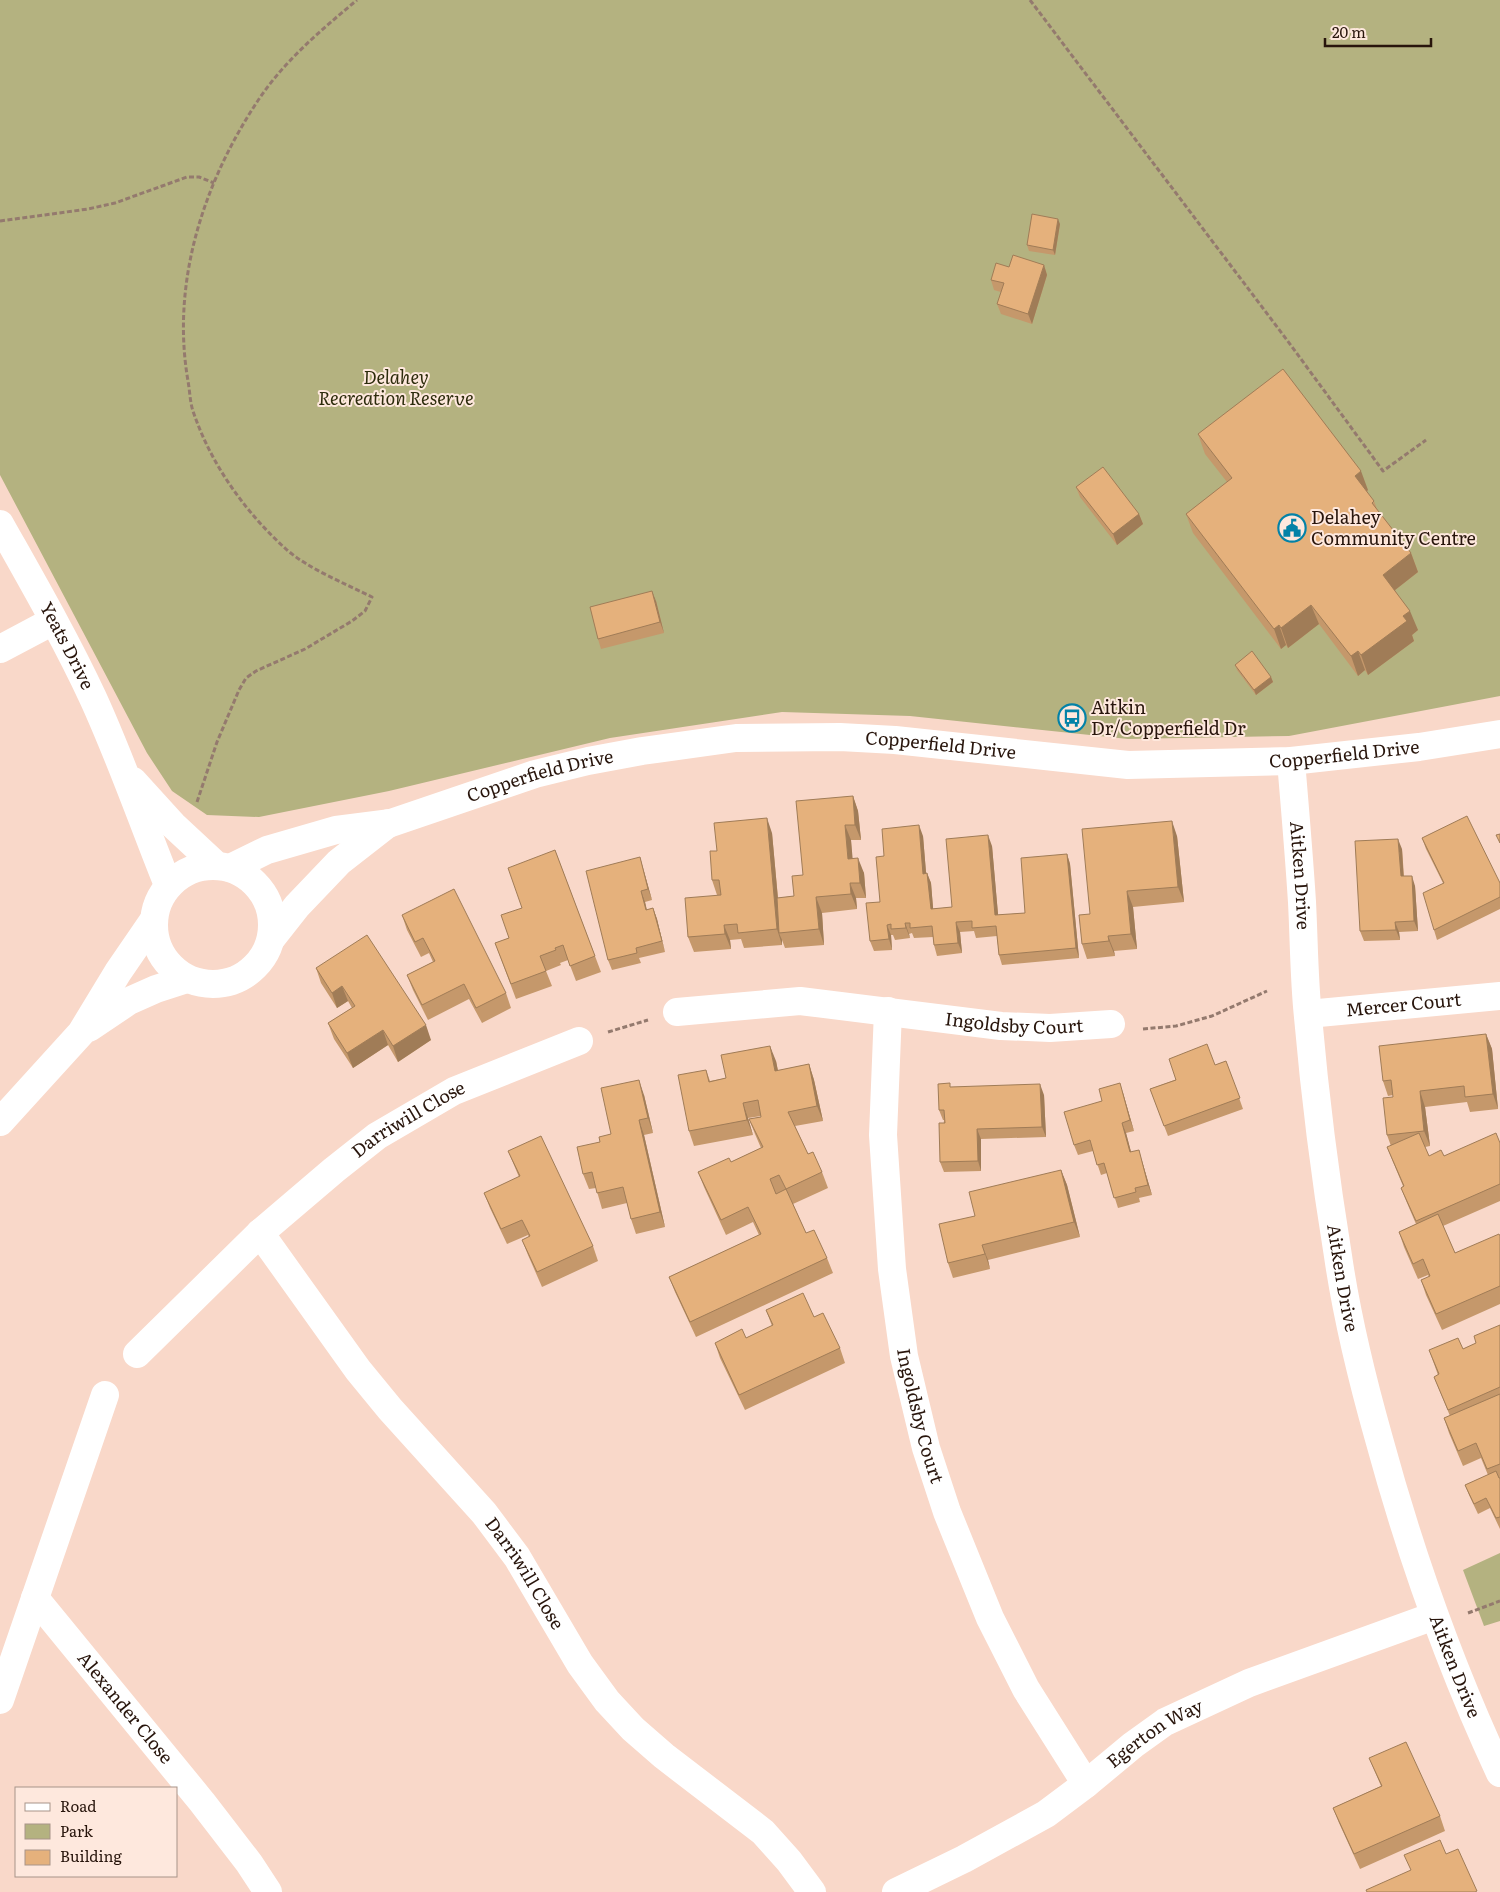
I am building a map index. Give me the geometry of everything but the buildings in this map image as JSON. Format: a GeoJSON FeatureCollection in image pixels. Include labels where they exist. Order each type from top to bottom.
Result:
{"type":"FeatureCollection","features":[{"type":"Feature","properties":{"kind":"street","name":"Yeats Drive"},"geometry":{"type":"LineString","coordinates":[[0,524],[54,621],[92,698],[125,772],[168,885]]}},
{"type":"Feature","properties":{"kind":"street"},"geometry":{"type":"LineString","coordinates":[[0,649],[54,621]]}},
{"type":"Feature","properties":{"kind":"street","name":"Copperfield Drive"},"geometry":{"type":"LineString","coordinates":[[223,867],[267,850],[327,832],[391,822],[517,780],[571,765],[642,751],[736,738],[840,737],[896,740],[1128,765],[1292,761],[1419,747],[1500,734]]}},
{"type":"Feature","properties":{"kind":"street","name":"Aitken Drive"},"geometry":{"type":"LineString","coordinates":[[1292,761],[1308,1014],[1326,1175],[1350,1323],[1395,1498],[1434,1616],[1500,1773]]}},
{"type":"Feature","properties":{"kind":"street","name":"Yeats Drive"},"geometry":{"type":"LineString","coordinates":[[125,772],[173,825],[223,867]]}},
{"type":"Feature","properties":{"kind":"street","name":"Copperfield Drive"},"geometry":{"type":"LineString","coordinates":[[271,939],[297,906],[339,862],[391,822]]}},
{"type":"Feature","properties":{"kind":"street"},"geometry":{"type":"LineString","coordinates":[[198,867],[223,867],[246,876],[260,888],[268,904],[272,922],[271,939],[264,956],[253,970],[239,979],[222,984],[204,984],[187,979],[172,970],[161,956],[154,939],[153,921],[155,908],[160,896],[168,885],[182,874],[198,867]]}},
{"type":"Feature","properties":{"kind":"street"},"geometry":{"type":"LineString","coordinates":[[0,1122],[81,1033],[118,972],[153,921]]}},
{"type":"Feature","properties":{"kind":"street"},"geometry":{"type":"LineString","coordinates":[[81,1033],[128,1001],[156,988],[187,979]]}},
{"type":"Feature","properties":{"kind":"street","name":"Mercer Court"},"geometry":{"type":"LineString","coordinates":[[1308,1014],[1500,996]]}},
{"type":"Feature","properties":{"kind":"street","name":"Ingoldsby Court"},"geometry":{"type":"LineString","coordinates":[[677,1012],[800,1000],[1001,1026],[1050,1028],[1110,1024]]}},
{"type":"Feature","properties":{"kind":"street","name":"Ingoldsby Court"},"geometry":{"type":"LineString","coordinates":[[888,1011],[883,1135],[892,1269],[904,1356],[926,1448],[947,1512],[990,1618],[1026,1689],[1086,1784]]}},
{"type":"Feature","properties":{"kind":"street","name":"Darriwill Close"},"geometry":{"type":"LineString","coordinates":[[137,1354],[260,1232],[377,1136],[454,1091],[579,1041]]}},
{"type":"Feature","properties":{"kind":"street","name":"Darriwill Close"},"geometry":{"type":"LineString","coordinates":[[260,1232],[358,1370],[390,1409],[490,1520],[517,1557],[580,1664],[606,1701],[664,1756],[763,1832],[789,1861],[812,1892]]}},
{"type":"Feature","properties":{"kind":"street"},"geometry":{"type":"LineString","coordinates":[[0,1700],[105,1395]]}},
{"type":"Feature","properties":{"kind":"street","name":"Alexander Close"},"geometry":{"type":"LineString","coordinates":[[35,1598],[202,1802],[249,1863],[268,1892]]}},
{"type":"Feature","properties":{"kind":"street","name":"Egerton Way"},"geometry":{"type":"LineString","coordinates":[[896,1892],[1046,1814],[1165,1722],[1248,1683],[1434,1616]]}},
{"type":"Feature","properties":{"kind":"path"},"geometry":{"type":"LineString","coordinates":[[173,825],[192,816],[217,742],[246,678],[256,671],[305,650],[352,621],[365,611],[372,597],[323,573],[288,551],[242,502],[222,474],[206,446],[193,412],[185,368],[182,329],[186,279],[195,234],[228,151],[257,101],[292,57],[357,0]]}},
{"type":"Feature","properties":{"kind":"path"},"geometry":{"type":"LineString","coordinates":[[1030,0],[1287,340],[1383,471],[1426,440]]}},
{"type":"Feature","properties":{"kind":"path"},"geometry":{"type":"LineString","coordinates":[[0,221],[88,209],[114,203],[187,177],[199,177],[214,183]]}},
{"type":"Feature","properties":{"kind":"path"},"geometry":{"type":"LineString","coordinates":[[1110,1024],[1142,1030],[1176,1026],[1212,1016],[1267,991]]}},
{"type":"Feature","properties":{"kind":"path"},"geometry":{"type":"LineString","coordinates":[[579,1041],[677,1012]]}},
{"type":"Feature","properties":{"kind":"green space","name":"Delahey Recreation Reserve"},"geometry":{"type":"Polygon","coordinates":[[[0,0],[1500,0],[1500,696],[1289,736],[1128,739],[910,716],[782,712],[610,738],[389,791],[259,817],[207,815],[172,791],[147,753],[0,475],[0,0]]]}},
{"type":"Feature","properties":{"kind":"green space"},"geometry":{"type":"Polygon","coordinates":[[[1500,1553],[1500,1621],[1484,1626],[1463,1570],[1500,1553]]]}},
{"type":"Feature","properties":{"kind":"place","name":"Delahey Community Centre"},"geometry":{"type":"Point","coordinates":[1292,528]}},
{"type":"Feature","properties":{"kind":"place","name":"Aitkin Dr/Copperfield Dr"},"geometry":{"type":"Point","coordinates":[1072,718]}}]}
